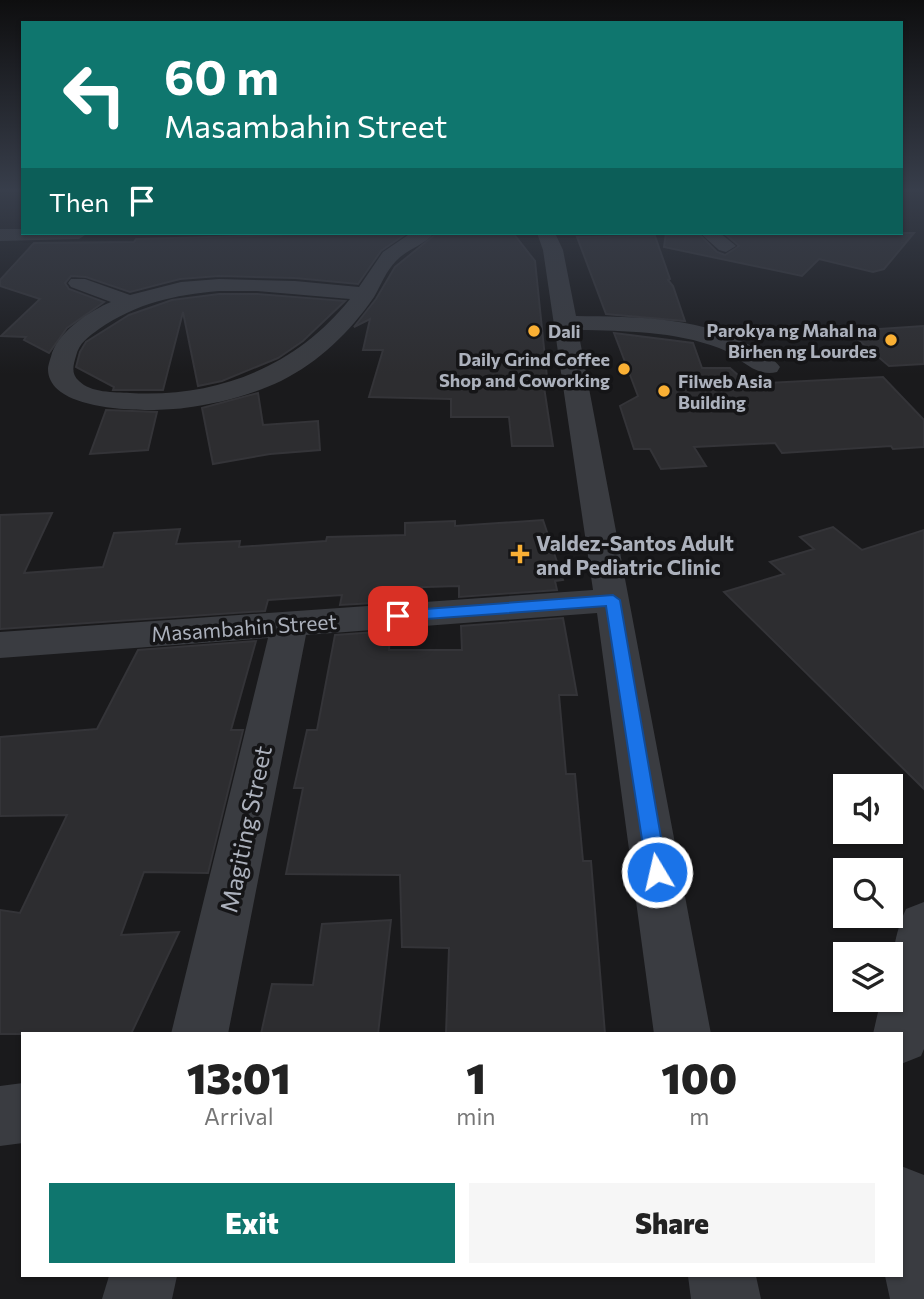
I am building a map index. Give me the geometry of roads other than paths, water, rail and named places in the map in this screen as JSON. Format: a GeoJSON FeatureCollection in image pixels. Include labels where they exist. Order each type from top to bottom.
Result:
{"type":"FeatureCollection","features":[{"type":"Feature","properties":{"kind":"street"},"geometry":{"type":"LineString","coordinates":[[365,294],[270,284],[219,284],[177,290],[130,302],[101,314],[69,343],[60,369],[66,383],[94,398],[137,402],[184,400],[232,390],[280,371],[314,352],[338,328],[365,294],[386,260],[394,253]]}},
{"type":"Feature","properties":{"kind":"street"},"geometry":{"type":"LineString","coordinates":[[552,253],[613,600],[683,1032]]}},
{"type":"Feature","properties":{"kind":"street"},"geometry":{"type":"LineString","coordinates":[[78,283],[130,302]]}},
{"type":"Feature","properties":{"kind":"street"},"geometry":{"type":"LineString","coordinates":[[564,323],[630,324],[683,332],[732,344],[768,367]]}},
{"type":"Feature","properties":{"kind":"street","name":"Masambahin Street"},"geometry":{"type":"LineString","coordinates":[[0,645],[613,600]]}},
{"type":"Feature","properties":{"kind":"street","name":"Magiting Street"},"geometry":{"type":"LineString","coordinates":[[200,1032],[290,623]]}},
{"type":"Feature","properties":{"kind":"street"},"geometry":{"type":"LineString","coordinates":[[902,1032],[924,926]]}},
{"type":"Feature","properties":{"kind":"street"},"geometry":{"type":"LineString","coordinates":[[0,1116],[21,1113]]}},
{"type":"Feature","properties":{"kind":"street"},"geometry":{"type":"LineString","coordinates":[[903,1207],[924,1298]]}},
{"type":"Feature","properties":{"kind":"street"},"geometry":{"type":"LineString","coordinates":[[137,1299],[142,1277]]}},
{"type":"Feature","properties":{"kind":"street"},"geometry":{"type":"LineString","coordinates":[[722,1277],[726,1299]]}},
{"type":"Feature","properties":{"kind":"place","name":"Dali"},"geometry":{"type":"Point","coordinates":[534,331]}},
{"type":"Feature","properties":{"kind":"place","name":"Parokya ng Mahal na Birhen ng Lourdes"},"geometry":{"type":"Point","coordinates":[891,340]}},
{"type":"Feature","properties":{"kind":"place","name":"Daily Grind Coffee Shop and Coworking"},"geometry":{"type":"Point","coordinates":[624,369]}},
{"type":"Feature","properties":{"kind":"place","name":"Filweb Asia Building"},"geometry":{"type":"Point","coordinates":[664,391]}},
{"type":"Feature","properties":{"kind":"place","name":"Valdez-Santos Adult and Pediatric Clinic"},"geometry":{"type":"Point","coordinates":[520,554]}}]}
